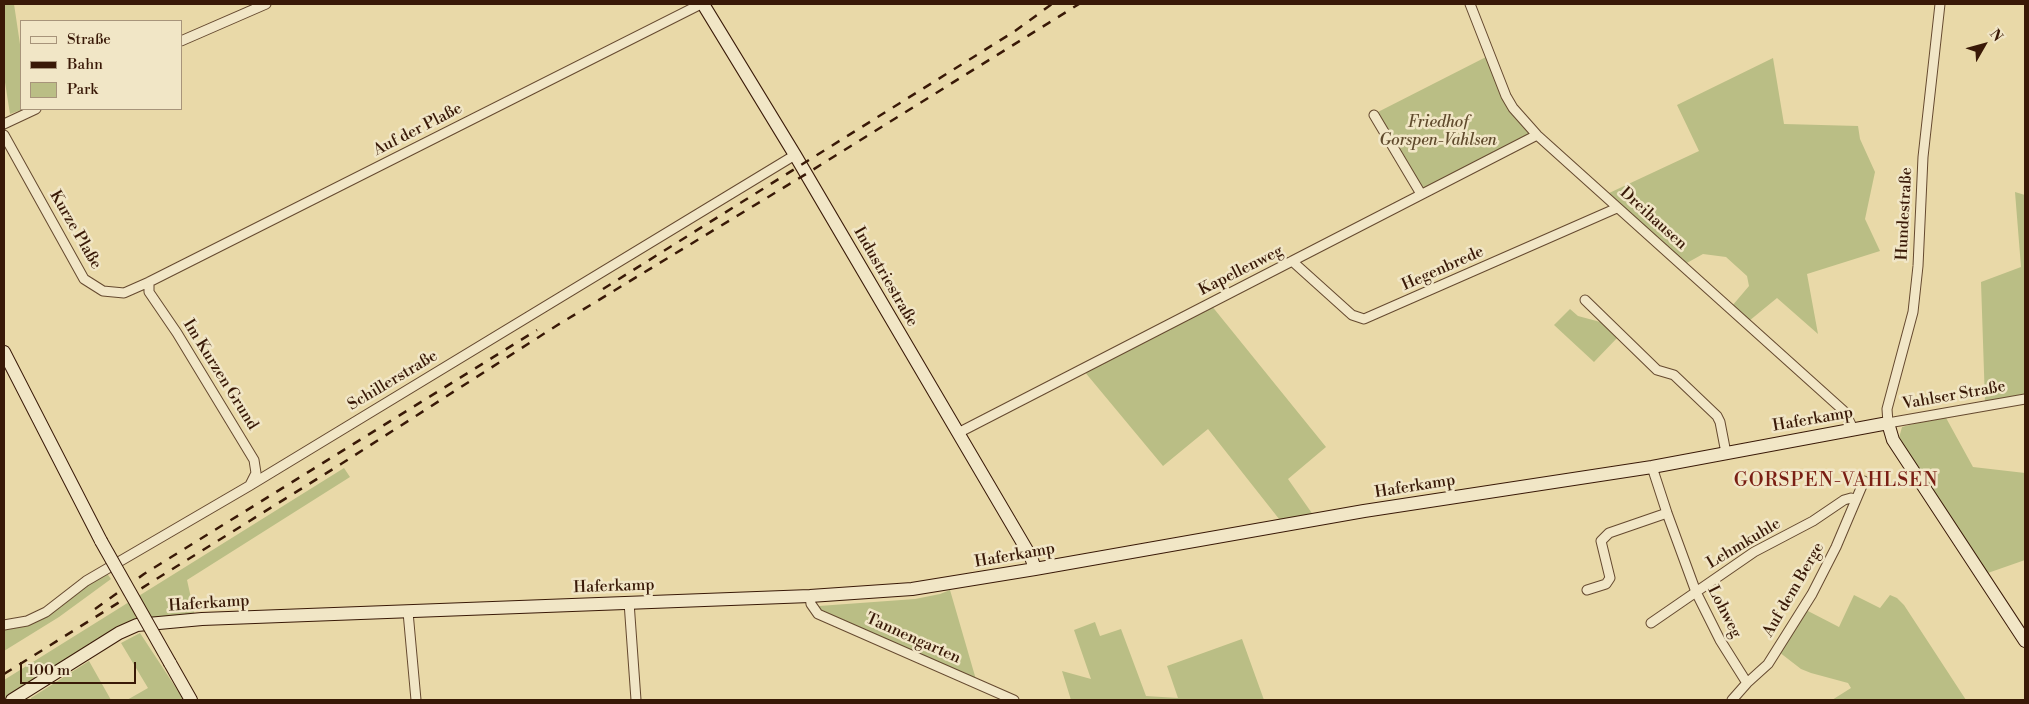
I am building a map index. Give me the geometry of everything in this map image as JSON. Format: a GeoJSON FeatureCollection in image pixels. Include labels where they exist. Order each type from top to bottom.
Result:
{"type":"FeatureCollection","features":[{"type":"Feature","properties":{"kind":"street"},"geometry":{"type":"LineString","coordinates":[[182,41],[266,4]]}},
{"type":"Feature","properties":{"kind":"street","name":"Industriestraße"},"geometry":{"type":"LineString","coordinates":[[702,4],[795,155],[1031,557],[1036,569]]}},
{"type":"Feature","properties":{"kind":"street","name":"Auf der Plaße"},"geometry":{"type":"LineString","coordinates":[[149,282],[702,4]]}},
{"type":"Feature","properties":{"kind":"street","name":"Dreihausen"},"geometry":{"type":"LineString","coordinates":[[1470,4],[1506,96],[1513,108],[1538,135],[1617,208],[1845,412],[1853,429]]}},
{"type":"Feature","properties":{"kind":"street","name":"Hundestraße"},"geometry":{"type":"LineString","coordinates":[[1888,423],[1887,409],[1913,312],[1918,266],[1923,157],[1940,4]]}},
{"type":"Feature","properties":{"kind":"street"},"geometry":{"type":"LineString","coordinates":[[4,124],[34,110]]}},
{"type":"Feature","properties":{"kind":"street"},"geometry":{"type":"LineString","coordinates":[[1374,115],[1421,194]]}},
{"type":"Feature","properties":{"kind":"street","name":"Kapellenweg"},"geometry":{"type":"LineString","coordinates":[[958,433],[1538,135]]}},
{"type":"Feature","properties":{"kind":"street","name":"Kurze Plaße"},"geometry":{"type":"LineString","coordinates":[[4,136],[84,279],[103,291],[112,293],[124,293],[149,282]]}},
{"type":"Feature","properties":{"kind":"street","name":"Schillerstraße"},"geometry":{"type":"LineString","coordinates":[[4,625],[27,621],[46,612],[86,581],[249,486],[795,155]]}},
{"type":"Feature","properties":{"kind":"street","name":"Hegenbrede"},"geometry":{"type":"LineString","coordinates":[[1292,262],[1352,315],[1364,319],[1475,272],[1617,208]]}},
{"type":"Feature","properties":{"kind":"street","name":"Im Kurzen Grund"},"geometry":{"type":"LineString","coordinates":[[149,282],[149,292],[177,333],[254,460],[256,473],[249,486]]}},
{"type":"Feature","properties":{"kind":"street"},"geometry":{"type":"LineString","coordinates":[[1585,300],[1657,370],[1674,375],[1717,416],[1726,453]]}},
{"type":"Feature","properties":{"kind":"street"},"geometry":{"type":"LineString","coordinates":[[4,352],[101,541],[192,700]]}},
{"type":"Feature","properties":{"kind":"street","name":"Vahlser Straße"},"geometry":{"type":"LineString","coordinates":[[1888,423],[2025,399]]}},
{"type":"Feature","properties":{"kind":"street"},"geometry":{"type":"LineString","coordinates":[[1888,423],[1893,440],[2025,641]]}},
{"type":"Feature","properties":{"kind":"street","name":"Haferkamp"},"geometry":{"type":"LineString","coordinates":[[14,700],[119,633],[137,625],[202,619],[810,596],[912,589],[1364,511],[1652,467],[1888,423]]}},
{"type":"Feature","properties":{"kind":"street","name":"Lohweg"},"geometry":{"type":"LineString","coordinates":[[1652,467],[1696,592],[1720,640],[1747,683]]}},
{"type":"Feature","properties":{"kind":"street","name":"Auf dem Berge"},"geometry":{"type":"LineString","coordinates":[[1732,700],[1768,664],[1812,594],[1836,547],[1864,482]]}},
{"type":"Feature","properties":{"kind":"street","name":"Lehmkuhle"},"geometry":{"type":"LineString","coordinates":[[1651,623],[1754,552],[1813,521],[1844,500],[1851,498],[1856,500]]}},
{"type":"Feature","properties":{"kind":"street"},"geometry":{"type":"LineString","coordinates":[[1587,590],[1606,584],[1610,578],[1601,541],[1609,533],[1667,513]]}},
{"type":"Feature","properties":{"kind":"street","name":"Tannengarten"},"geometry":{"type":"LineString","coordinates":[[810,596],[811,604],[818,614],[1004,698],[1014,700]]}},
{"type":"Feature","properties":{"kind":"street"},"geometry":{"type":"LineString","coordinates":[[629,602],[636,700]]}},
{"type":"Feature","properties":{"kind":"street"},"geometry":{"type":"LineString","coordinates":[[408,612],[416,700]]}},
{"type":"Feature","properties":{"kind":"green space"},"geometry":{"type":"Polygon","coordinates":[[[4,4],[14,4],[20,44],[21,110],[10,114],[4,76],[4,4]]]}},
{"type":"Feature","properties":{"kind":"green space","name":"Friedhof Gorspen-Vahlsen"},"geometry":{"type":"Polygon","coordinates":[[[1488,56],[1497,81],[1534,134],[1421,192],[1374,114],[1488,56]]]}},
{"type":"Feature","properties":{"kind":"green space"},"geometry":{"type":"Polygon","coordinates":[[[1773,58],[1784,124],[1858,126],[1860,139],[1875,172],[1865,219],[1880,251],[1807,274],[1818,334],[1777,298],[1749,321],[1732,306],[1749,286],[1747,276],[1726,257],[1703,254],[1685,264],[1607,194],[1699,151],[1677,105],[1773,58]]]}},
{"type":"Feature","properties":{"kind":"green space"},"geometry":{"type":"Polygon","coordinates":[[[2015,192],[2025,195],[2025,395],[1985,402],[1981,282],[2021,267],[2015,192]]]}},
{"type":"Feature","properties":{"kind":"green space"},"geometry":{"type":"Polygon","coordinates":[[[1211,305],[1326,447],[1288,479],[1316,519],[1283,524],[1208,429],[1163,466],[1084,371],[1211,305]]]}},
{"type":"Feature","properties":{"kind":"green space"},"geometry":{"type":"Polygon","coordinates":[[[1570,309],[1578,316],[1604,323],[1618,337],[1594,362],[1554,325],[1570,309]]]}},
{"type":"Feature","properties":{"kind":"green space"},"geometry":{"type":"Polygon","coordinates":[[[1945,416],[1973,467],[2025,473],[2025,560],[1985,574],[1899,438],[1902,427],[1945,416]]]}},
{"type":"Feature","properties":{"kind":"green space"},"geometry":{"type":"Polygon","coordinates":[[[344,468],[350,477],[187,580],[195,616],[163,617],[4,699],[4,680],[344,468]]]}},
{"type":"Feature","properties":{"kind":"green space"},"geometry":{"type":"Polygon","coordinates":[[[106,572],[111,579],[59,617],[4,651],[4,629],[43,619],[106,572]]]}},
{"type":"Feature","properties":{"kind":"green space"},"geometry":{"type":"Polygon","coordinates":[[[950,590],[977,683],[822,614],[819,606],[915,599],[950,590]]]}},
{"type":"Feature","properties":{"kind":"green space"},"geometry":{"type":"Polygon","coordinates":[[[1854,595],[1880,608],[1890,595],[1897,598],[1904,605],[1966,700],[1832,700],[1851,688],[1848,683],[1801,669],[1779,652],[1806,610],[1839,627],[1854,595]]]}},
{"type":"Feature","properties":{"kind":"green space"},"geometry":{"type":"Polygon","coordinates":[[[1095,622],[1100,636],[1121,629],[1146,696],[1178,698],[1167,666],[1242,639],[1264,700],[1071,700],[1062,671],[1091,679],[1074,630],[1095,622]]]}},
{"type":"Feature","properties":{"kind":"green space"},"geometry":{"type":"Polygon","coordinates":[[[140,633],[183,700],[127,700],[148,688],[121,643],[140,633]]]}},
{"type":"Feature","properties":{"kind":"green space"},"geometry":{"type":"Polygon","coordinates":[[[89,661],[111,700],[31,700],[31,698],[89,661]]]}},
{"type":"Feature","properties":{"kind":"railway"},"geometry":{"type":"LineString","coordinates":[[603,289],[1015,31],[1052,4]]}},
{"type":"Feature","properties":{"kind":"railway"},"geometry":{"type":"LineString","coordinates":[[4,674],[341,464],[556,326],[806,174],[1079,4]]}},
{"type":"Feature","properties":{"kind":"railway"},"geometry":{"type":"LineString","coordinates":[[95,609],[144,574],[537,330]]}},
{"type":"Feature","properties":{"kind":"district","name":"GORSPEN-VAHLSEN"},"geometry":{"type":"Point","coordinates":[1836,481]}}]}
